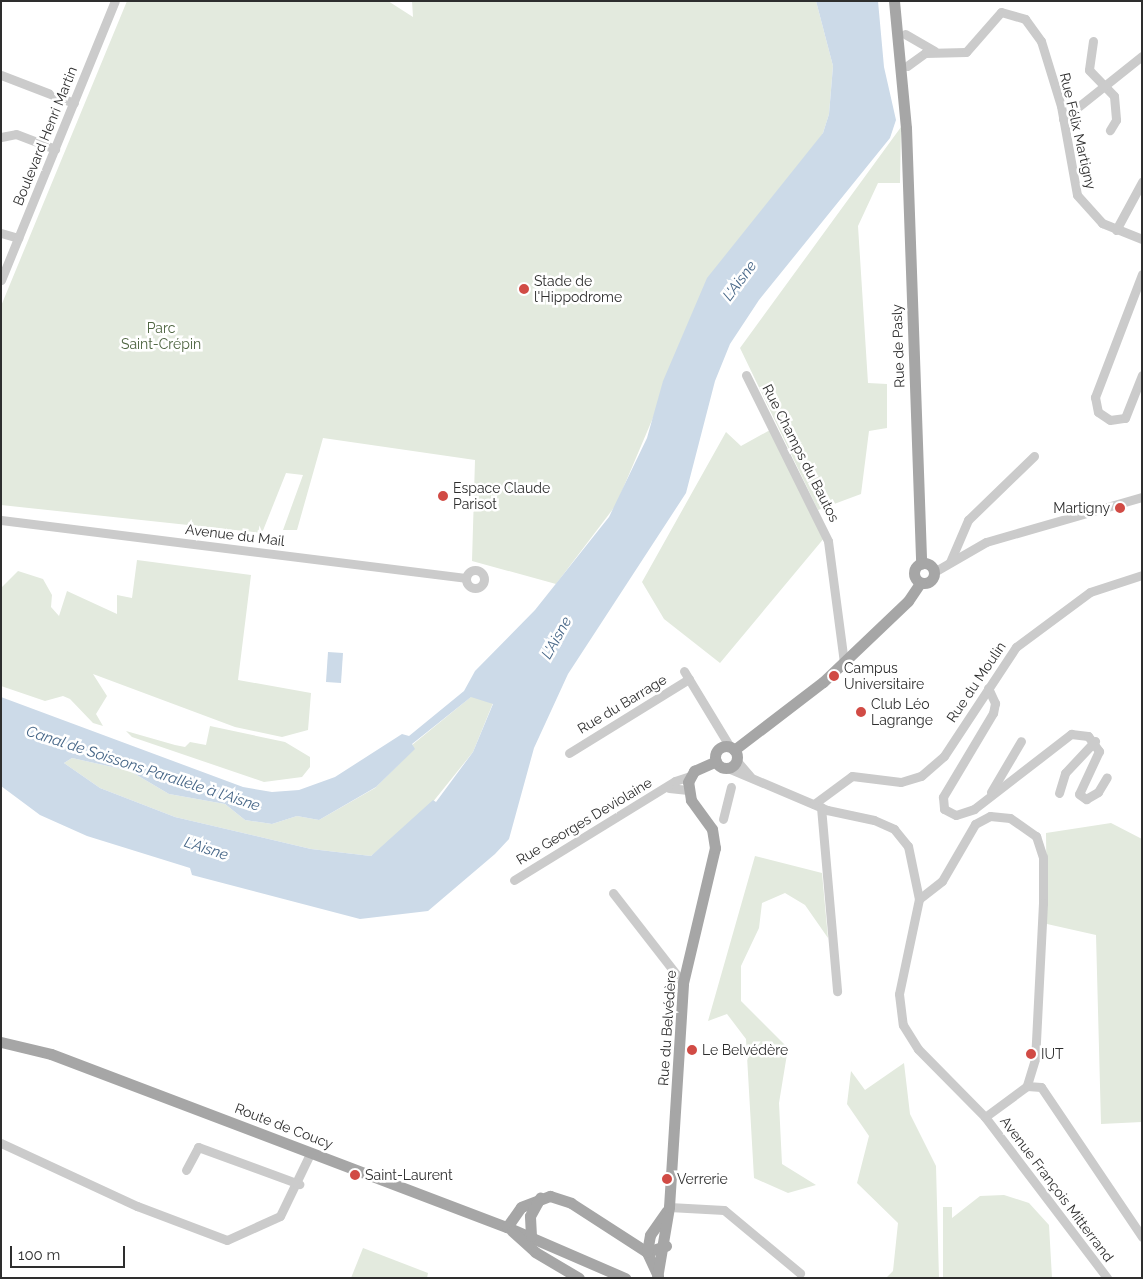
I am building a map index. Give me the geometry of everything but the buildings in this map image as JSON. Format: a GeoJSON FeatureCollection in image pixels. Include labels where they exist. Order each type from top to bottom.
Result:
{"type":"FeatureCollection","features":[{"type":"Feature","properties":{"kind":"main road","name":"Rue de Pasly"},"geometry":{"type":"LineString","coordinates":[[894,1],[906,128]]}},
{"type":"Feature","properties":{"kind":"main road","name":"Rue de Pasly"},"geometry":{"type":"LineString","coordinates":[[900,1],[907,66],[906,128],[921,564]]}},
{"type":"Feature","properties":{"kind":"main road"},"geometry":{"type":"LineString","coordinates":[[921,564],[928,564],[934,572],[930,582],[920,583],[914,575],[921,564]]}},
{"type":"Feature","properties":{"kind":"main road"},"geometry":{"type":"LineString","coordinates":[[716,761],[732,756],[844,663],[908,601],[920,583]]}},
{"type":"Feature","properties":{"kind":"main road","name":"Rue Georges Deviolaine"},"geometry":{"type":"LineString","coordinates":[[690,776],[716,761],[718,750],[732,756]]}},
{"type":"Feature","properties":{"kind":"main road"},"geometry":{"type":"LineString","coordinates":[[688,790],[690,776]]}},
{"type":"Feature","properties":{"kind":"main road","name":"Rue du Belvédère"},"geometry":{"type":"LineString","coordinates":[[658,1277],[666,1246],[683,983],[715,848],[712,829],[688,790]]}},
{"type":"Feature","properties":{"kind":"main road","name":"Route de Coucy"},"geometry":{"type":"LineString","coordinates":[[1,1034],[531,1236],[625,1278]]}},
{"type":"Feature","properties":{"kind":"main road","name":"Route de Coucy"},"geometry":{"type":"LineString","coordinates":[[1,1042],[51,1054]]}},
{"type":"Feature","properties":{"kind":"main road"},"geometry":{"type":"LineString","coordinates":[[580,1278],[535,1252],[507,1227],[521,1207],[540,1198],[559,1197],[647,1252],[666,1246]]}},
{"type":"Feature","properties":{"kind":"main road"},"geometry":{"type":"LineString","coordinates":[[531,1236],[530,1216],[540,1198]]}},
{"type":"Feature","properties":{"kind":"main road"},"geometry":{"type":"LineString","coordinates":[[658,1277],[647,1252],[650,1235],[669,1207]]}},
{"type":"Feature","properties":{"kind":"main road"},"geometry":{"type":"LineString","coordinates":[[620,1236],[650,1235],[666,1246]]}},
{"type":"Feature","properties":{"kind":"street","name":"Boulevard Henri Martin"},"geometry":{"type":"LineString","coordinates":[[1,280],[115,1]]}},
{"type":"Feature","properties":{"kind":"street","name":"Rue Félix Martigny"},"geometry":{"type":"LineString","coordinates":[[907,66],[924,52],[966,52],[995,16],[1008,11],[1018,14],[1041,41],[1064,120],[1076,195],[1093,217],[1116,230],[1142,239]]}},
{"type":"Feature","properties":{"kind":"street","name":"Rue Félix Martigny"},"geometry":{"type":"LineString","coordinates":[[905,34],[935,51]]}},
{"type":"Feature","properties":{"kind":"street"},"geometry":{"type":"LineString","coordinates":[[1093,41],[1089,70],[1103,87],[1114,96],[1116,120],[1110,130]]}},
{"type":"Feature","properties":{"kind":"street"},"geometry":{"type":"LineString","coordinates":[[1064,120],[1142,56]]}},
{"type":"Feature","properties":{"kind":"street"},"geometry":{"type":"LineString","coordinates":[[1,75],[74,103]]}},
{"type":"Feature","properties":{"kind":"street"},"geometry":{"type":"LineString","coordinates":[[1,137],[16,134],[55,149]]}},
{"type":"Feature","properties":{"kind":"street"},"geometry":{"type":"LineString","coordinates":[[1116,230],[1142,182]]}},
{"type":"Feature","properties":{"kind":"street"},"geometry":{"type":"LineString","coordinates":[[1,233],[18,238]]}},
{"type":"Feature","properties":{"kind":"street"},"geometry":{"type":"LineString","coordinates":[[1142,274],[1095,397],[1098,412],[1110,420],[1125,418],[1142,375]]}},
{"type":"Feature","properties":{"kind":"street","name":"Rue Champs du Bautos"},"geometry":{"type":"LineString","coordinates":[[746,375],[828,541],[844,663]]}},
{"type":"Feature","properties":{"kind":"street"},"geometry":{"type":"LineString","coordinates":[[950,562],[968,520],[1034,456]]}},
{"type":"Feature","properties":{"kind":"street"},"geometry":{"type":"LineString","coordinates":[[934,572],[986,542],[1142,497]]}},
{"type":"Feature","properties":{"kind":"street","name":"Avenue du Mail"},"geometry":{"type":"LineString","coordinates":[[1,520],[465,578]]}},
{"type":"Feature","properties":{"kind":"street","name":"Rue du Moulin"},"geometry":{"type":"LineString","coordinates":[[817,806],[852,776],[901,782],[921,776],[944,756],[1016,647],[1058,612],[1090,592],[1142,575]]}},
{"type":"Feature","properties":{"kind":"street"},"geometry":{"type":"LineString","coordinates":[[684,671],[732,756]]}},
{"type":"Feature","properties":{"kind":"street","name":"Rue du Barrage"},"geometry":{"type":"LineString","coordinates":[[569,753],[689,679]]}},
{"type":"Feature","properties":{"kind":"street"},"geometry":{"type":"LineString","coordinates":[[988,688],[995,703],[993,713],[942,802],[944,809],[956,815],[988,798],[1071,734],[1095,741]]}},
{"type":"Feature","properties":{"kind":"street"},"geometry":{"type":"LineString","coordinates":[[988,798],[1021,741]]}},
{"type":"Feature","properties":{"kind":"street"},"geometry":{"type":"LineString","coordinates":[[1095,741],[1099,751],[1079,794],[1086,799],[1098,792],[1107,777]]}},
{"type":"Feature","properties":{"kind":"street"},"geometry":{"type":"LineString","coordinates":[[1059,793],[1065,773],[1095,741]]}},
{"type":"Feature","properties":{"kind":"street","name":"Avenue François Mitterrand"},"geometry":{"type":"LineString","coordinates":[[732,756],[750,776],[817,806],[894,828],[908,846],[919,899],[899,994],[903,1025],[918,1049],[985,1117],[1107,1278]]}},
{"type":"Feature","properties":{"kind":"street","name":"Rue Georges Deviolaine"},"geometry":{"type":"LineString","coordinates":[[514,880],[690,776]]}},
{"type":"Feature","properties":{"kind":"street"},"geometry":{"type":"LineString","coordinates":[[723,819],[730,787]]}},
{"type":"Feature","properties":{"kind":"street","name":"Rue Georges Deviolaine"},"geometry":{"type":"LineString","coordinates":[[669,788],[688,790]]}},
{"type":"Feature","properties":{"kind":"street"},"geometry":{"type":"LineString","coordinates":[[817,806],[837,991]]}},
{"type":"Feature","properties":{"kind":"street"},"geometry":{"type":"LineString","coordinates":[[919,899],[942,881],[975,824],[990,816],[1010,818],[1036,836],[1043,857],[1044,903],[1035,1059],[1027,1086],[1041,1088],[1142,1237]]}},
{"type":"Feature","properties":{"kind":"street"},"geometry":{"type":"LineString","coordinates":[[613,893],[683,983]]}},
{"type":"Feature","properties":{"kind":"street","name":"Avenue François Mitterrand"},"geometry":{"type":"LineString","coordinates":[[985,1117],[1027,1086]]}},
{"type":"Feature","properties":{"kind":"street"},"geometry":{"type":"LineString","coordinates":[[1,1142],[116,1196],[226,1240],[280,1216],[298,1184],[311,1152]]}},
{"type":"Feature","properties":{"kind":"street"},"geometry":{"type":"LineString","coordinates":[[186,1170],[198,1147],[298,1184]]}},
{"type":"Feature","properties":{"kind":"street"},"geometry":{"type":"LineString","coordinates":[[669,1207],[724,1210],[800,1272]]}},
{"type":"Feature","properties":{"kind":"green space","name":"Parc Saint-Crépin"},"geometry":{"type":"Polygon","coordinates":[[[127,1],[388,1],[413,17],[412,1],[816,1],[833,66],[829,114],[823,133],[655,413],[616,505],[556,584],[472,561],[475,460],[323,438],[297,530],[283,530],[303,475],[286,473],[262,533],[1,505],[1,306],[127,1]]]}},
{"type":"Feature","properties":{"kind":"green space"},"geometry":{"type":"Polygon","coordinates":[[[901,127],[900,183],[878,183],[858,226],[868,383],[887,384],[887,428],[869,431],[861,494],[818,510],[740,348],[901,127]]]}},
{"type":"Feature","properties":{"kind":"green space"},"geometry":{"type":"Polygon","coordinates":[[[770,430],[825,537],[720,663],[664,619],[642,582],[726,432],[741,446],[770,430]]]}},
{"type":"Feature","properties":{"kind":"green space"},"geometry":{"type":"Polygon","coordinates":[[[137,560],[251,575],[238,680],[311,693],[308,730],[282,737],[235,727],[93,674],[107,696],[96,714],[103,726],[93,723],[70,699],[63,696],[45,701],[1,686],[1,588],[18,571],[43,579],[52,595],[51,607],[59,616],[67,591],[117,614],[117,595],[132,598],[137,560]]]}},
{"type":"Feature","properties":{"kind":"green space"},"geometry":{"type":"Polygon","coordinates":[[[472,696],[493,703],[473,752],[424,813],[371,856],[311,849],[175,817],[100,788],[64,763],[72,758],[130,771],[169,794],[225,804],[245,820],[272,824],[297,816],[319,820],[375,788],[414,749],[412,745],[472,696]]]}},
{"type":"Feature","properties":{"kind":"green space"},"geometry":{"type":"Polygon","coordinates":[[[210,726],[285,742],[310,757],[310,767],[302,777],[264,782],[132,737],[126,731],[185,747],[190,742],[206,745],[210,726]]]}},
{"type":"Feature","properties":{"kind":"green space"},"geometry":{"type":"Polygon","coordinates":[[[1111,823],[1142,839],[1142,1122],[1101,1124],[1096,935],[1047,924],[1046,833],[1111,823]]]}},
{"type":"Feature","properties":{"kind":"green space"},"geometry":{"type":"Polygon","coordinates":[[[755,856],[822,873],[828,938],[805,905],[785,893],[762,903],[759,928],[741,966],[741,1001],[788,1048],[779,1103],[782,1164],[816,1185],[788,1193],[754,1178],[746,1039],[727,1014],[708,1021],[755,856]]]}},
{"type":"Feature","properties":{"kind":"green space"},"geometry":{"type":"Polygon","coordinates":[[[904,1063],[910,1114],[936,1166],[939,1278],[886,1278],[893,1271],[898,1223],[857,1183],[869,1136],[847,1104],[851,1071],[865,1090],[904,1063]]]}},
{"type":"Feature","properties":{"kind":"green space"},"geometry":{"type":"Polygon","coordinates":[[[1004,1195],[1029,1203],[1049,1225],[1052,1278],[943,1278],[943,1207],[952,1207],[952,1218],[980,1196],[1004,1195]]]}},
{"type":"Feature","properties":{"kind":"green space"},"geometry":{"type":"Polygon","coordinates":[[[363,1248],[428,1273],[427,1278],[351,1278],[363,1248]]]}},
{"type":"Feature","properties":{"kind":"water"},"geometry":{"type":"Polygon","coordinates":[[[816,1],[878,1],[884,67],[896,120],[890,138],[759,300],[730,344],[715,381],[686,493],[568,674],[534,748],[509,839],[495,854],[428,911],[360,919],[192,875],[190,868],[87,836],[40,815],[1,786],[1,697],[243,787],[272,792],[299,790],[335,777],[402,734],[409,736],[464,691],[475,671],[535,610],[609,517],[647,438],[663,381],[707,278],[823,133],[829,114],[833,66],[816,1]],[[471,697],[412,744],[415,749],[376,787],[319,820],[297,816],[272,824],[245,820],[225,804],[169,794],[130,771],[72,758],[64,763],[100,788],[175,817],[311,849],[371,856],[433,800],[436,802],[473,752],[493,704],[471,697]]]}},
{"type":"Feature","properties":{"kind":"water"},"geometry":{"type":"Polygon","coordinates":[[[328,652],[343,653],[341,683],[326,682],[328,652]]]}},
{"type":"Feature","properties":{"kind":"place","name":"Stade de l'Hippodrome"},"geometry":{"type":"Point","coordinates":[524,289]}},
{"type":"Feature","properties":{"kind":"place","name":"Espace Claude Parisot"},"geometry":{"type":"Point","coordinates":[443,496]}},
{"type":"Feature","properties":{"kind":"place","name":"Martigny"},"geometry":{"type":"Point","coordinates":[1120,508]}},
{"type":"Feature","properties":{"kind":"place","name":"Campus Universitaire"},"geometry":{"type":"Point","coordinates":[834,676]}},
{"type":"Feature","properties":{"kind":"place","name":"Club Léo Lagrange"},"geometry":{"type":"Point","coordinates":[861,712]}},
{"type":"Feature","properties":{"kind":"place","name":"Le Belvédère"},"geometry":{"type":"Point","coordinates":[692,1050]}},
{"type":"Feature","properties":{"kind":"place","name":"IUT"},"geometry":{"type":"Point","coordinates":[1031,1054]}},
{"type":"Feature","properties":{"kind":"place","name":"Saint-Laurent"},"geometry":{"type":"Point","coordinates":[355,1175]}},
{"type":"Feature","properties":{"kind":"place","name":"Verrerie"},"geometry":{"type":"Point","coordinates":[667,1179]}},
{"type":"Feature","properties":{"kind":"water label","name":"L'Aisne"},"geometry":{"type":"Point","coordinates":[740,281]}},
{"type":"Feature","properties":{"kind":"water label","name":"L'Aisne"},"geometry":{"type":"Point","coordinates":[557,638]}},
{"type":"Feature","properties":{"kind":"water label","name":"Canal de Soissons Parallèle à l'Aisne"},"geometry":{"type":"Point","coordinates":[143,769]}},
{"type":"Feature","properties":{"kind":"water label","name":"L'Aisne"},"geometry":{"type":"Point","coordinates":[206,849]}}]}
